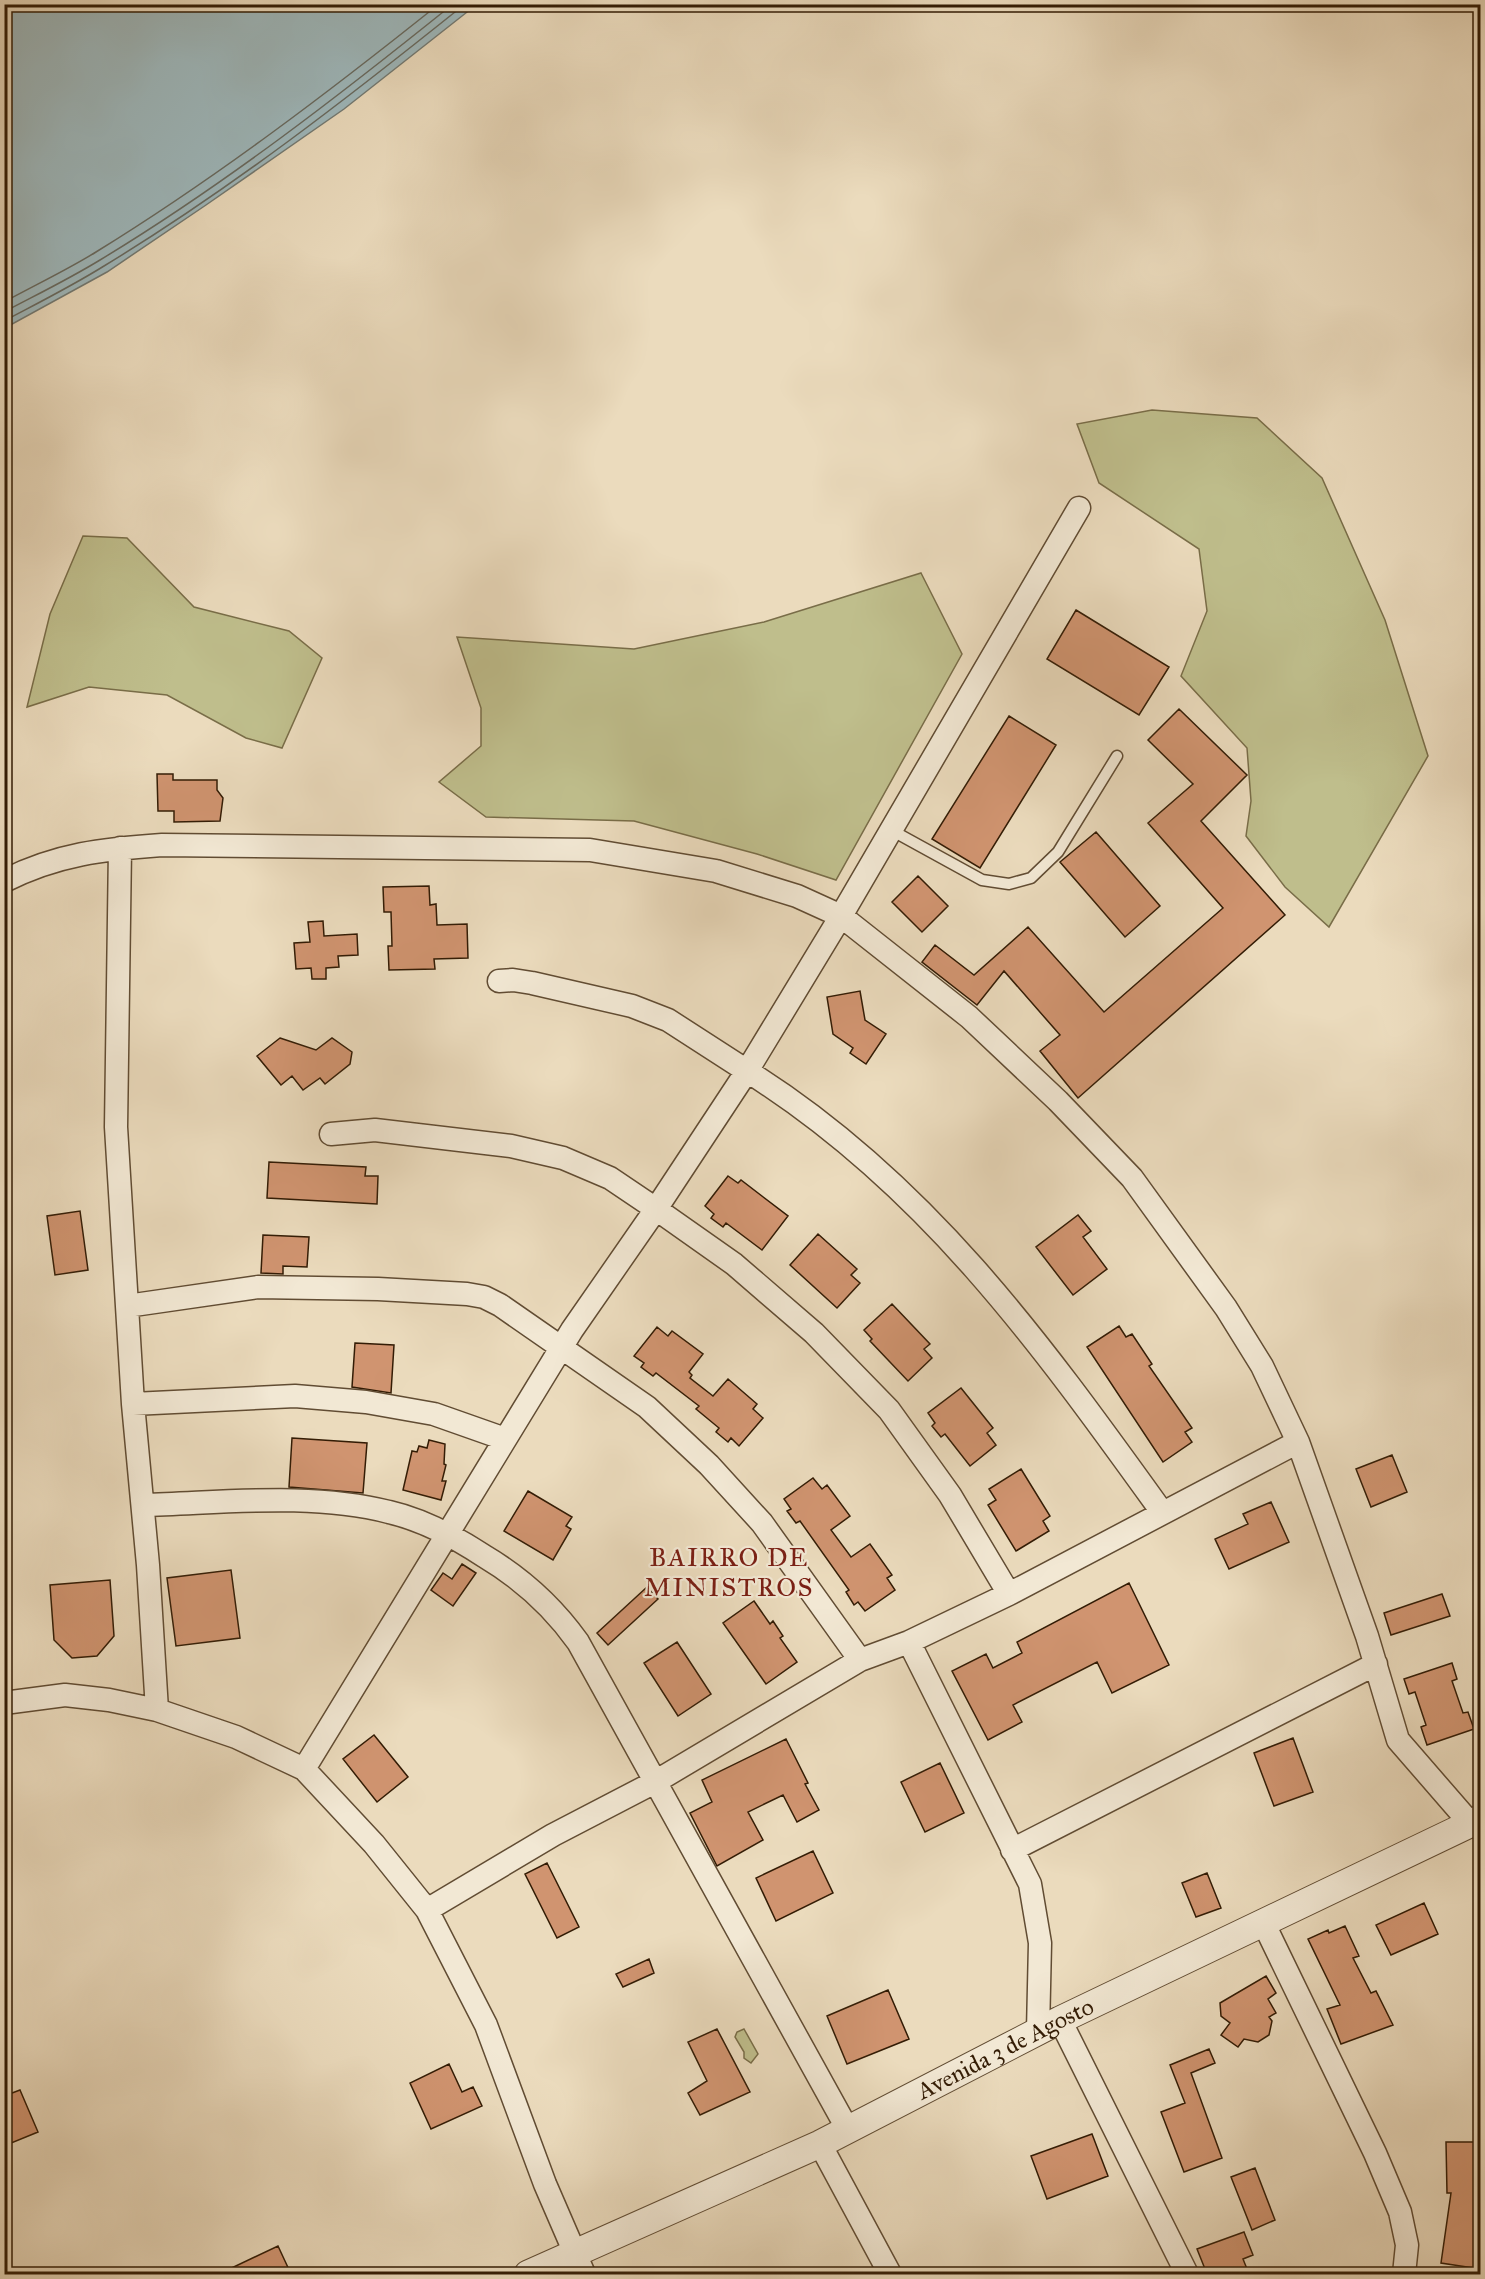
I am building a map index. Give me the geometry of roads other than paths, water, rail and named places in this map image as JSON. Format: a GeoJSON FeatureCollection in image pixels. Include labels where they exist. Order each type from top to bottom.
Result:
{"type":"FeatureCollection","features":[{"type":"Feature","properties":{"kind":"street"},"geometry":{"type":"LineString","coordinates":[[304,1769],[562,1348],[747,1071],[842,916],[1079,508]]}},
{"type":"Feature","properties":{"kind":"street"},"geometry":{"type":"LineString","coordinates":[[4,881],[59,857],[120,848],[162,845],[590,850],[716,871],[797,896],[842,916],[969,1017],[1058,1101],[1132,1178],[1226,1308],[1262,1366],[1298,1442],[1376,1664],[1398,1740],[1475,1821]]}},
{"type":"Feature","properties":{"kind":"street"},"geometry":{"type":"LineString","coordinates":[[120,848],[116,1127],[133,1404],[156,1660],[157,1710]]}},
{"type":"Feature","properties":{"kind":"street"},"geometry":{"type":"LineString","coordinates":[[499,981],[513,980],[532,983],[632,1006],[668,1020],[784,1094],[863,1156],[966,1255],[1028,1329],[1162,1512]]}},
{"type":"Feature","properties":{"kind":"street"},"geometry":{"type":"LineString","coordinates":[[331,1134],[375,1130],[511,1146],[563,1158],[600,1174],[656,1209],[734,1264],[813,1333],[888,1410],[950,1495],[1009,1594]]}},
{"type":"Feature","properties":{"kind":"street"},"geometry":{"type":"LineString","coordinates":[[127,1306],[258,1287],[378,1289],[484,1297],[500,1305],[647,1407],[709,1465],[762,1523],[860,1660]]}},
{"type":"Feature","properties":{"kind":"street"},"geometry":{"type":"LineString","coordinates":[[133,1404],[295,1396],[366,1401],[434,1414],[505,1439]]}},
{"type":"Feature","properties":{"kind":"street"},"geometry":{"type":"LineString","coordinates":[[427,1910],[553,1835],[655,1782],[860,1660],[909,1642],[1009,1594],[1298,1442]]}},
{"type":"Feature","properties":{"kind":"street"},"geometry":{"type":"LineString","coordinates":[[143,1505],[283,1502],[341,1504],[390,1512],[447,1533],[501,1566],[562,1619],[578,1642],[848,2130]]}},
{"type":"Feature","properties":{"kind":"street"},"geometry":{"type":"LineString","coordinates":[[909,1642],[1030,1884],[1036,1912],[1049,2025],[1187,2274]]}},
{"type":"Feature","properties":{"kind":"street"},"geometry":{"type":"LineString","coordinates":[[1012,1850],[1376,1664]]}},
{"type":"Feature","properties":{"kind":"street"},"geometry":{"type":"LineString","coordinates":[[4,1703],[65,1695],[109,1700],[157,1710],[236,1737],[304,1769],[374,1844],[427,1910],[486,2025],[578,2264]]}},
{"type":"Feature","properties":{"kind":"street","name":"Avenida 3 de Agosto"},"geometry":{"type":"LineString","coordinates":[[528,2274],[578,2264],[848,2130],[1049,2025],[1166,1971],[1475,1821]]}},
{"type":"Feature","properties":{"kind":"street"},"geometry":{"type":"LineString","coordinates":[[1263,1922],[1375,2153],[1400,2212],[1407,2245],[1404,2274]]}},
{"type":"Feature","properties":{"kind":"street"},"geometry":{"type":"LineString","coordinates":[[820,2144],[890,2274]]}},
{"type":"Feature","properties":{"kind":"lane"},"geometry":{"type":"LineString","coordinates":[[891,830],[982,880],[1010,884],[1031,878],[1058,852],[1117,756]]}},
{"type":"Feature","properties":{"kind":"water"},"geometry":{"type":"Polygon","coordinates":[[[5,4],[476,5],[344,109],[206,205],[107,272],[5,328],[5,4]]]}},
{"type":"Feature","properties":{"kind":"district","name":"BAIRRO DE MINISTROS"},"geometry":{"type":"Point","coordinates":[729,1572]}}]}
